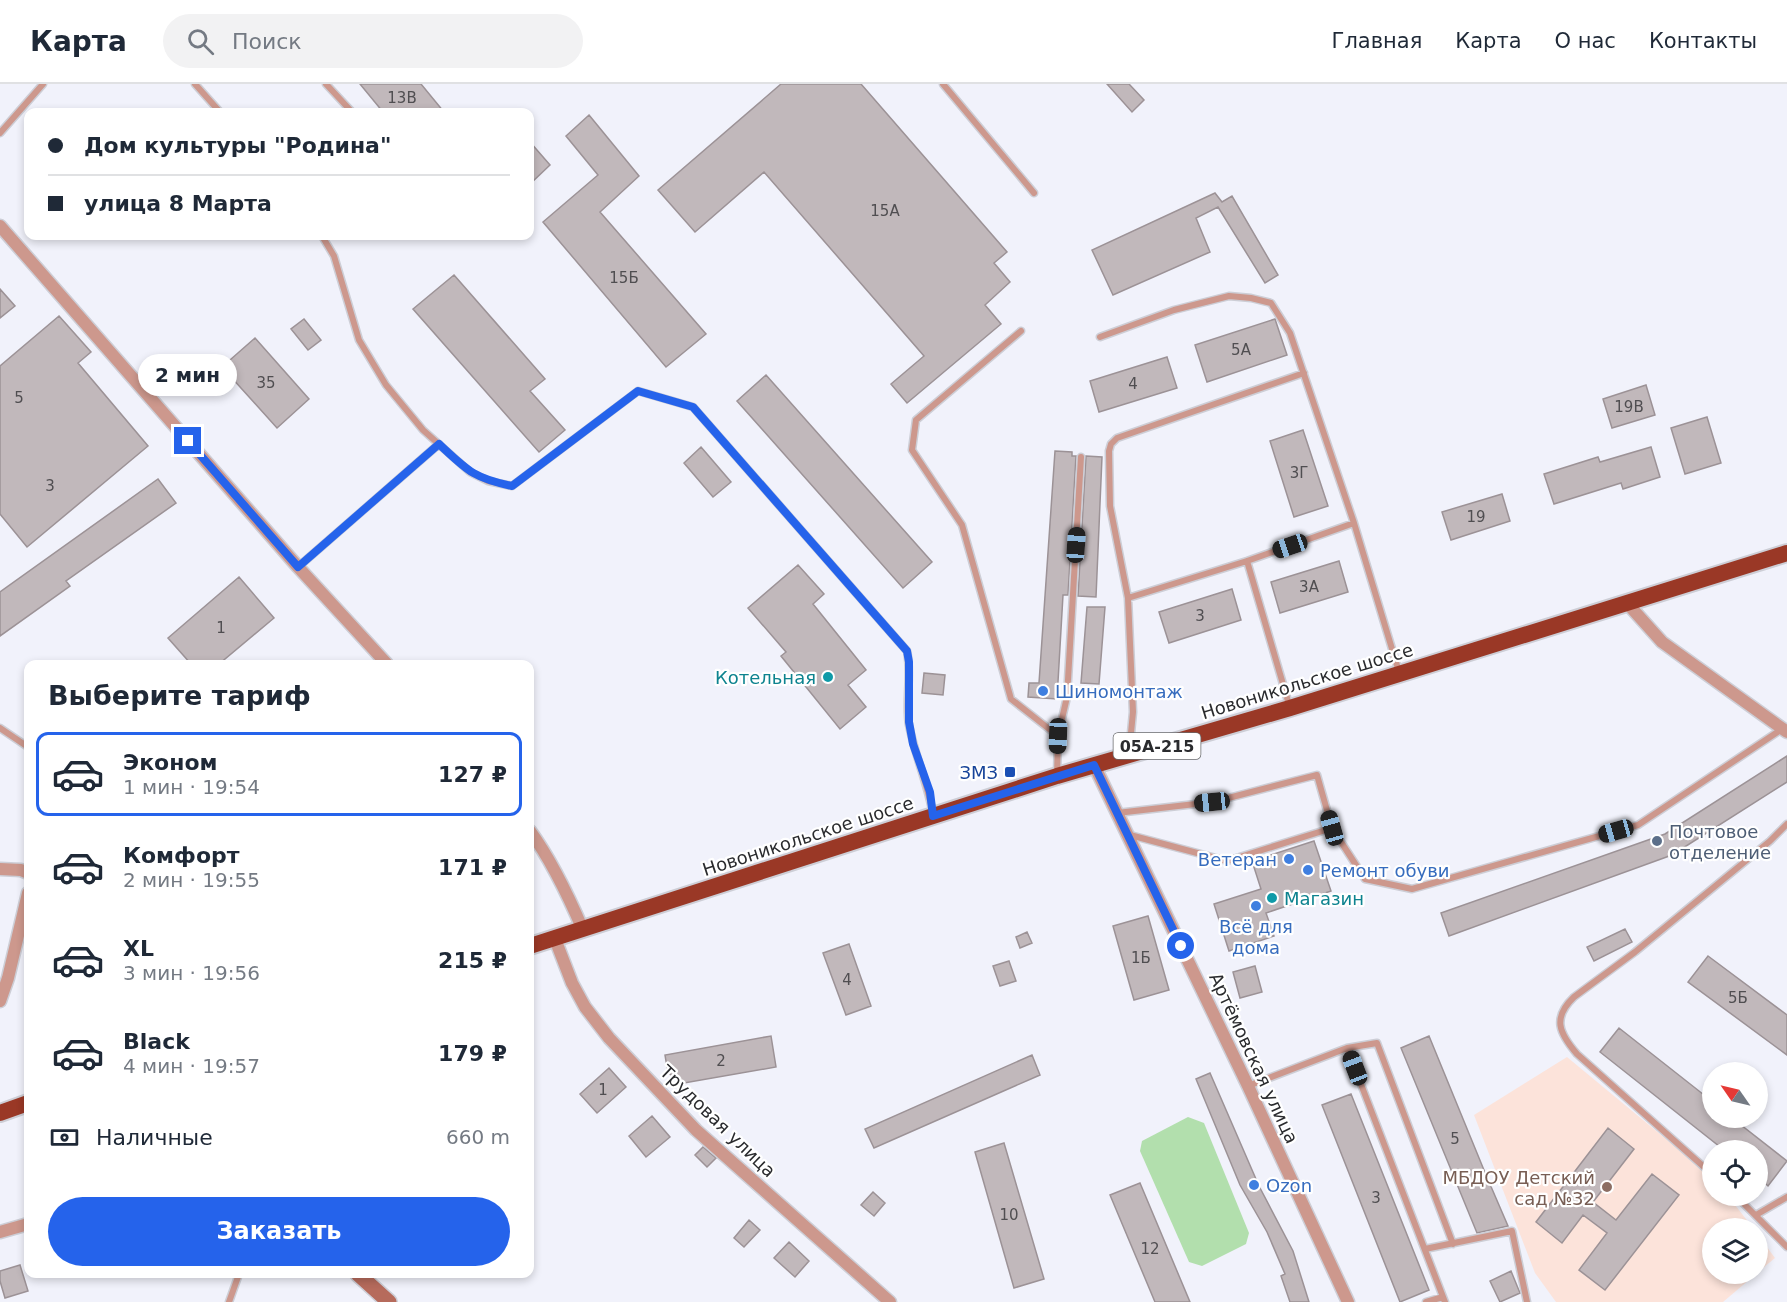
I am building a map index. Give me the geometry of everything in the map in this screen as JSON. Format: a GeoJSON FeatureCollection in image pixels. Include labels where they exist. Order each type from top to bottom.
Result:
{"type":"FeatureCollection","features":[{"type":"Feature","properties":{"kind":"highway","name":"Новоникольское шоссе"},"geometry":{"type":"LineString","coordinates":[[534,945],[1057,776],[1290,708],[1787,553]]}},
{"type":"Feature","properties":{"kind":"highway"},"geometry":{"type":"LineString","coordinates":[[0,1113],[24,1105]]}},
{"type":"Feature","properties":{"kind":"main road"},"geometry":{"type":"LineString","coordinates":[[362,1278],[389,1302]]}},
{"type":"Feature","properties":{"kind":"street"},"geometry":{"type":"LineString","coordinates":[[0,226],[298,567],[383,660]]}},
{"type":"Feature","properties":{"kind":"street"},"geometry":{"type":"LineString","coordinates":[[1627,603],[1662,642],[1785,730]]}},
{"type":"Feature","properties":{"kind":"street","name":"Артёмовская улица"},"geometry":{"type":"LineString","coordinates":[[1094,765],[1248,1086],[1348,1302]]}},
{"type":"Feature","properties":{"kind":"street"},"geometry":{"type":"LineString","coordinates":[[534,836],[564,888],[583,930]]}},
{"type":"Feature","properties":{"kind":"street"},"geometry":{"type":"LineString","coordinates":[[0,869],[24,871]]}},
{"type":"Feature","properties":{"kind":"street"},"geometry":{"type":"LineString","coordinates":[[0,1001],[8,978],[24,910]]}},
{"type":"Feature","properties":{"kind":"street","name":"Трудовая улица"},"geometry":{"type":"LineString","coordinates":[[555,939],[572,983],[585,1007],[609,1038],[696,1130],[890,1302]]}},
{"type":"Feature","properties":{"kind":"street"},"geometry":{"type":"LineString","coordinates":[[0,1232],[24,1225]]}},
{"type":"Feature","properties":{"kind":"lane"},"geometry":{"type":"LineString","coordinates":[[0,133],[42,84]]}},
{"type":"Feature","properties":{"kind":"lane"},"geometry":{"type":"LineString","coordinates":[[195,84],[216,108]]}},
{"type":"Feature","properties":{"kind":"lane"},"geometry":{"type":"LineString","coordinates":[[326,84],[348,108]]}},
{"type":"Feature","properties":{"kind":"lane"},"geometry":{"type":"LineString","coordinates":[[944,84],[1034,193]]}},
{"type":"Feature","properties":{"kind":"lane"},"geometry":{"type":"LineString","coordinates":[[324,240],[334,256],[359,340],[386,385],[423,430],[470,472],[488,481],[512,486],[638,391],[693,407],[907,651],[909,722],[913,744],[930,792],[933,816]]}},
{"type":"Feature","properties":{"kind":"lane"},"geometry":{"type":"LineString","coordinates":[[1100,337],[1174,310],[1229,296],[1271,303],[1290,333],[1304,373],[1400,673]]}},
{"type":"Feature","properties":{"kind":"lane"},"geometry":{"type":"LineString","coordinates":[[1021,331],[916,420],[912,450],[962,525],[1011,699],[1058,736]]}},
{"type":"Feature","properties":{"kind":"lane"},"geometry":{"type":"LineString","coordinates":[[1129,755],[1133,712],[1128,598],[1110,506],[1109,450],[1114,441],[1304,373]]}},
{"type":"Feature","properties":{"kind":"lane"},"geometry":{"type":"LineString","coordinates":[[298,567],[439,444]]}},
{"type":"Feature","properties":{"kind":"lane"},"geometry":{"type":"LineString","coordinates":[[1057,776],[1058,736],[1067,697],[1081,458]]}},
{"type":"Feature","properties":{"kind":"lane"},"geometry":{"type":"LineString","coordinates":[[1128,598],[1247,561],[1354,524]]}},
{"type":"Feature","properties":{"kind":"lane"},"geometry":{"type":"LineString","coordinates":[[1247,561],[1290,708]]}},
{"type":"Feature","properties":{"kind":"lane"},"geometry":{"type":"LineString","coordinates":[[0,728],[24,744]]}},
{"type":"Feature","properties":{"kind":"lane"},"geometry":{"type":"LineString","coordinates":[[1117,813],[1212,802],[1317,775],[1332,828],[1365,879],[1412,889],[1638,825],[1785,730]]}},
{"type":"Feature","properties":{"kind":"lane"},"geometry":{"type":"LineString","coordinates":[[1702,1165],[1577,1054],[1561,1031],[1562,1014],[1566,1005],[1574,997],[1635,952],[1770,841],[1787,824]]}},
{"type":"Feature","properties":{"kind":"lane"},"geometry":{"type":"LineString","coordinates":[[1127,835],[1227,861],[1332,828]]}},
{"type":"Feature","properties":{"kind":"lane"},"geometry":{"type":"LineString","coordinates":[[1248,1086],[1347,1048],[1377,1043],[1453,1244]]}},
{"type":"Feature","properties":{"kind":"lane"},"geometry":{"type":"LineString","coordinates":[[1347,1048],[1444,1299],[1426,1302]]}},
{"type":"Feature","properties":{"kind":"lane"},"geometry":{"type":"LineString","coordinates":[[1756,1215],[1787,1197]]}},
{"type":"Feature","properties":{"kind":"lane"},"geometry":{"type":"LineString","coordinates":[[1747,1206],[1787,1247]]}},
{"type":"Feature","properties":{"kind":"lane"},"geometry":{"type":"LineString","coordinates":[[1425,1249],[1512,1231],[1527,1302]]}},
{"type":"Feature","properties":{"kind":"lane"},"geometry":{"type":"LineString","coordinates":[[228,1302],[237,1278]]}},
{"type":"Feature","properties":{"kind":"shaded area","name":"МБДОУ Детский сад №32"},"geometry":{"type":"Polygon","coordinates":[[[1567,1057],[1702,1169],[1702,1206],[1736,1206],[1745,1218],[1702,1218],[1702,1284],[1744,1284],[1723,1302],[1556,1302],[1535,1273],[1474,1115],[1567,1057]]]}},
{"type":"Feature","properties":{"kind":"shaded area"},"geometry":{"type":"Polygon","coordinates":[[[1768,1249],[1775,1258],[1768,1264],[1768,1249]]]}},
{"type":"Feature","properties":{"kind":"green space"},"geometry":{"type":"Polygon","coordinates":[[[1188,1117],[1204,1123],[1249,1233],[1246,1244],[1202,1266],[1189,1262],[1140,1151],[1142,1141],[1188,1117]]]}},
{"type":"Feature","properties":{"kind":"building"},"geometry":{"type":"Polygon","coordinates":[[[360,84],[421,84],[441,108],[380,108],[360,84]]]}},
{"type":"Feature","properties":{"kind":"building"},"geometry":{"type":"Polygon","coordinates":[[[781,84],[861,84],[1007,252],[994,263],[1010,282],[985,305],[1001,324],[907,403],[891,384],[924,356],[764,172],[695,232],[658,190],[781,84]]]}},
{"type":"Feature","properties":{"kind":"building"},"geometry":{"type":"Polygon","coordinates":[[[1107,84],[1129,84],[1144,100],[1132,112],[1107,84]]]}},
{"type":"Feature","properties":{"kind":"building"},"geometry":{"type":"Polygon","coordinates":[[[589,115],[639,176],[600,212],[706,334],[666,367],[543,222],[598,175],[566,136],[589,115]]]}},
{"type":"Feature","properties":{"kind":"building"},"geometry":{"type":"Polygon","coordinates":[[[534,147],[550,165],[534,180],[534,147]]]}},
{"type":"Feature","properties":{"kind":"building"},"geometry":{"type":"Polygon","coordinates":[[[1215,193],[1222,202],[1232,196],[1278,275],[1265,283],[1218,207],[1196,218],[1210,252],[1113,295],[1092,250],[1215,193]]]}},
{"type":"Feature","properties":{"kind":"building"},"geometry":{"type":"Polygon","coordinates":[[[454,275],[545,379],[530,391],[565,430],[539,452],[413,309],[454,275]]]}},
{"type":"Feature","properties":{"kind":"building"},"geometry":{"type":"Polygon","coordinates":[[[0,289],[15,306],[0,318],[0,289]]]}},
{"type":"Feature","properties":{"kind":"building"},"geometry":{"type":"Polygon","coordinates":[[[59,316],[91,352],[78,363],[148,446],[27,547],[0,514],[0,366],[59,316]]]}},
{"type":"Feature","properties":{"kind":"building"},"geometry":{"type":"Polygon","coordinates":[[[304,319],[321,340],[308,350],[291,329],[304,319]]]}},
{"type":"Feature","properties":{"kind":"building"},"geometry":{"type":"Polygon","coordinates":[[[1275,319],[1287,355],[1207,382],[1195,345],[1275,319]]]}},
{"type":"Feature","properties":{"kind":"building"},"geometry":{"type":"Polygon","coordinates":[[[255,338],[309,399],[277,428],[222,367],[255,338]]]}},
{"type":"Feature","properties":{"kind":"building"},"geometry":{"type":"Polygon","coordinates":[[[1167,357],[1177,388],[1099,412],[1090,381],[1167,357]]]}},
{"type":"Feature","properties":{"kind":"building"},"geometry":{"type":"Polygon","coordinates":[[[766,375],[932,562],[903,588],[737,401],[766,375]]]}},
{"type":"Feature","properties":{"kind":"building"},"geometry":{"type":"Polygon","coordinates":[[[1646,385],[1655,415],[1612,428],[1603,399],[1646,385]]]}},
{"type":"Feature","properties":{"kind":"building"},"geometry":{"type":"Polygon","coordinates":[[[1707,417],[1721,463],[1685,474],[1671,428],[1707,417]]]}},
{"type":"Feature","properties":{"kind":"building"},"geometry":{"type":"Polygon","coordinates":[[[1303,430],[1328,506],[1294,517],[1270,441],[1303,430]]]}},
{"type":"Feature","properties":{"kind":"building"},"geometry":{"type":"Polygon","coordinates":[[[701,447],[731,482],[713,497],[684,463],[701,447]]]}},
{"type":"Feature","properties":{"kind":"building"},"geometry":{"type":"Polygon","coordinates":[[[1651,447],[1660,477],[1623,489],[1621,483],[1554,504],[1544,474],[1598,457],[1600,462],[1651,447]]]}},
{"type":"Feature","properties":{"kind":"building"},"geometry":{"type":"Polygon","coordinates":[[[1055,451],[1072,452],[1072,456],[1076,456],[1068,595],[1063,595],[1057,699],[1028,697],[1029,683],[1039,683],[1055,451]]]}},
{"type":"Feature","properties":{"kind":"building"},"geometry":{"type":"Polygon","coordinates":[[[1086,456],[1102,457],[1096,597],[1078,596],[1086,456]]]}},
{"type":"Feature","properties":{"kind":"building"},"geometry":{"type":"Polygon","coordinates":[[[158,479],[176,503],[66,581],[70,586],[0,636],[0,592],[158,479]]]}},
{"type":"Feature","properties":{"kind":"building"},"geometry":{"type":"Polygon","coordinates":[[[1502,494],[1510,521],[1451,540],[1442,512],[1502,494]]]}},
{"type":"Feature","properties":{"kind":"building"},"geometry":{"type":"Polygon","coordinates":[[[1339,561],[1348,592],[1280,613],[1271,582],[1339,561]]]}},
{"type":"Feature","properties":{"kind":"building"},"geometry":{"type":"Polygon","coordinates":[[[798,565],[824,594],[813,604],[866,670],[848,685],[866,707],[840,729],[781,656],[786,652],[748,608],[798,565]]]}},
{"type":"Feature","properties":{"kind":"building"},"geometry":{"type":"Polygon","coordinates":[[[239,577],[274,618],[224,660],[187,660],[168,638],[239,577]]]}},
{"type":"Feature","properties":{"kind":"building"},"geometry":{"type":"Polygon","coordinates":[[[1232,589],[1241,620],[1169,643],[1159,612],[1232,589]]]}},
{"type":"Feature","properties":{"kind":"building"},"geometry":{"type":"Polygon","coordinates":[[[1087,607],[1105,607],[1099,684],[1081,683],[1087,607]]]}},
{"type":"Feature","properties":{"kind":"building"},"geometry":{"type":"Polygon","coordinates":[[[924,673],[945,675],[943,695],[922,693],[924,673]]]}},
{"type":"Feature","properties":{"kind":"building"},"geometry":{"type":"Polygon","coordinates":[[[1787,756],[1787,782],[1672,855],[1449,936],[1441,913],[1665,834],[1787,756]]]}},
{"type":"Feature","properties":{"kind":"building","name":"Магазин"},"geometry":{"type":"Polygon","coordinates":[[[1314,841],[1331,891],[1266,913],[1274,936],[1229,951],[1214,904],[1261,889],[1252,861],[1314,841]]]}},
{"type":"Feature","properties":{"kind":"building"},"geometry":{"type":"Polygon","coordinates":[[[1148,916],[1169,990],[1134,1000],[1113,926],[1148,916]]]}},
{"type":"Feature","properties":{"kind":"building"},"geometry":{"type":"Polygon","coordinates":[[[1625,929],[1632,942],[1594,961],[1587,947],[1625,929]]]}},
{"type":"Feature","properties":{"kind":"building"},"geometry":{"type":"Polygon","coordinates":[[[1027,932],[1032,943],[1020,948],[1016,937],[1027,932]]]}},
{"type":"Feature","properties":{"kind":"building"},"geometry":{"type":"Polygon","coordinates":[[[849,944],[871,1006],[846,1015],[823,953],[849,944]]]}},
{"type":"Feature","properties":{"kind":"building"},"geometry":{"type":"Polygon","coordinates":[[[1708,956],[1787,1015],[1787,1055],[1688,982],[1708,956]]]}},
{"type":"Feature","properties":{"kind":"building"},"geometry":{"type":"Polygon","coordinates":[[[1009,961],[1016,981],[1000,986],[993,966],[1009,961]]]}},
{"type":"Feature","properties":{"kind":"building"},"geometry":{"type":"Polygon","coordinates":[[[1255,966],[1262,992],[1240,998],[1233,972],[1255,966]]]}},
{"type":"Feature","properties":{"kind":"building"},"geometry":{"type":"Polygon","coordinates":[[[1619,1028],[1702,1093],[1702,1128],[1745,1128],[1760,1140],[1711,1140],[1600,1052],[1619,1028]]]}},
{"type":"Feature","properties":{"kind":"building"},"geometry":{"type":"Polygon","coordinates":[[[771,1036],[776,1067],[684,1083],[668,1073],[665,1055],[771,1036]]]}},
{"type":"Feature","properties":{"kind":"building"},"geometry":{"type":"Polygon","coordinates":[[[1429,1036],[1508,1226],[1477,1233],[1401,1048],[1429,1036]]]}},
{"type":"Feature","properties":{"kind":"building"},"geometry":{"type":"Polygon","coordinates":[[[1032,1055],[1040,1075],[874,1148],[865,1129],[1032,1055]]]}},
{"type":"Feature","properties":{"kind":"building"},"geometry":{"type":"Polygon","coordinates":[[[609,1068],[626,1087],[597,1113],[580,1094],[609,1068]]]}},
{"type":"Feature","properties":{"kind":"building"},"geometry":{"type":"Polygon","coordinates":[[[1210,1073],[1259,1186],[1293,1251],[1309,1302],[1290,1302],[1281,1276],[1285,1274],[1267,1232],[1240,1185],[1196,1079],[1210,1073]]]}},
{"type":"Feature","properties":{"kind":"building"},"geometry":{"type":"Polygon","coordinates":[[[1351,1094],[1429,1290],[1400,1302],[1322,1105],[1351,1094]]]}},
{"type":"Feature","properties":{"kind":"building"},"geometry":{"type":"Polygon","coordinates":[[[652,1116],[670,1137],[646,1157],[629,1136],[652,1116]]]}},
{"type":"Feature","properties":{"kind":"building"},"geometry":{"type":"Polygon","coordinates":[[[1608,1128],[1634,1149],[1593,1202],[1616,1220],[1652,1174],[1679,1195],[1605,1290],[1579,1270],[1607,1233],[1583,1215],[1562,1243],[1536,1222],[1608,1128]]]}},
{"type":"Feature","properties":{"kind":"building"},"geometry":{"type":"Polygon","coordinates":[[[1004,1143],[1044,1279],[1014,1288],[975,1152],[1004,1143]]]}},
{"type":"Feature","properties":{"kind":"building"},"geometry":{"type":"Polygon","coordinates":[[[1768,1146],[1787,1161],[1768,1186],[1768,1146]]]}},
{"type":"Feature","properties":{"kind":"building"},"geometry":{"type":"Polygon","coordinates":[[[703,1147],[716,1158],[707,1167],[695,1155],[703,1147]]]}},
{"type":"Feature","properties":{"kind":"building"},"geometry":{"type":"Polygon","coordinates":[[[1140,1183],[1190,1302],[1155,1302],[1110,1195],[1140,1183]]]}},
{"type":"Feature","properties":{"kind":"building"},"geometry":{"type":"Polygon","coordinates":[[[873,1192],[885,1203],[874,1216],[861,1205],[873,1192]]]}},
{"type":"Feature","properties":{"kind":"building"},"geometry":{"type":"Polygon","coordinates":[[[749,1220],[760,1230],[744,1247],[734,1238],[749,1220]]]}},
{"type":"Feature","properties":{"kind":"building"},"geometry":{"type":"Polygon","coordinates":[[[789,1242],[809,1261],[795,1277],[774,1258],[789,1242]]]}},
{"type":"Feature","properties":{"kind":"building"},"geometry":{"type":"Polygon","coordinates":[[[20,1265],[28,1291],[5,1298],[0,1281],[0,1271],[20,1265]]]}},
{"type":"Feature","properties":{"kind":"building"},"geometry":{"type":"Polygon","coordinates":[[[1511,1271],[1520,1293],[1500,1302],[1490,1281],[1511,1271]]]}},
{"type":"Feature","properties":{"kind":"place","name":"Котельная"},"geometry":{"type":"Point","coordinates":[828,677]}},
{"type":"Feature","properties":{"kind":"place","name":"Шиномонтаж"},"geometry":{"type":"Point","coordinates":[1043,691]}},
{"type":"Feature","properties":{"kind":"place","name":"ЗМЗ"},"geometry":{"type":"Point","coordinates":[1010,772]}},
{"type":"Feature","properties":{"kind":"place","name":"Почтовое отделение"},"geometry":{"type":"Point","coordinates":[1657,841]}},
{"type":"Feature","properties":{"kind":"place","name":"Ветеран"},"geometry":{"type":"Point","coordinates":[1289,859]}},
{"type":"Feature","properties":{"kind":"place","name":"Ремонт обуви"},"geometry":{"type":"Point","coordinates":[1308,870]}},
{"type":"Feature","properties":{"kind":"place","name":"Магазин"},"geometry":{"type":"Point","coordinates":[1272,898]}},
{"type":"Feature","properties":{"kind":"place","name":"Всё для дома"},"geometry":{"type":"Point","coordinates":[1256,906]}},
{"type":"Feature","properties":{"kind":"place","name":"Ozon"},"geometry":{"type":"Point","coordinates":[1254,1185]}},
{"type":"Feature","properties":{"kind":"place","name":"МБДОУ Детский сад №32"},"geometry":{"type":"Point","coordinates":[1607,1187]}},
{"type":"Feature","properties":{"kind":"route"},"geometry":{"type":"LineString","coordinates":[[188,441],[298,567],[439,444],[470,472],[488,481],[512,486],[638,391],[693,407],[907,651],[909,722],[913,744],[930,792],[933,816],[1094,765],[1181,946]]}}]}
